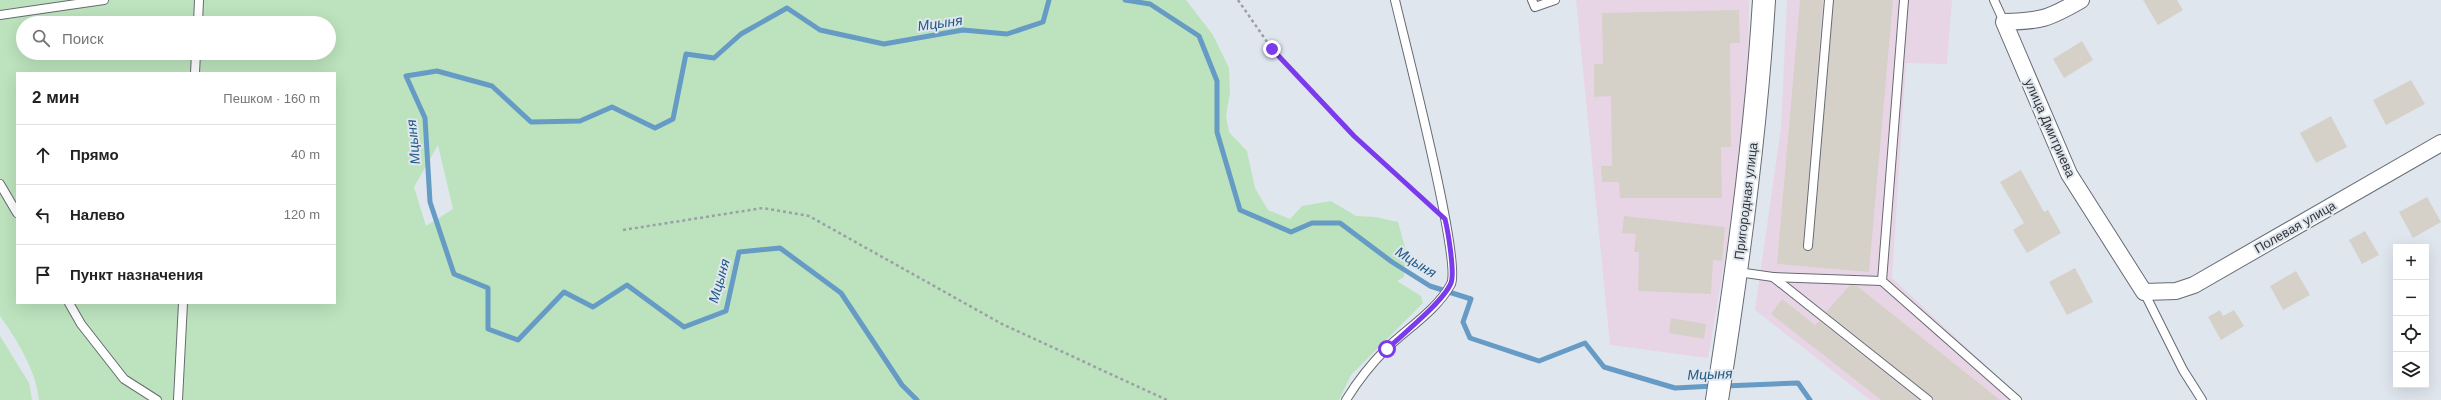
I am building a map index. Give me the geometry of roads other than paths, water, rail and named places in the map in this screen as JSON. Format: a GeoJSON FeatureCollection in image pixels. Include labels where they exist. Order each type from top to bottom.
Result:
{"type":"FeatureCollection","features":[{"type":"Feature","properties":{"kind":"street","name":"Пригородная улица"},"geometry":{"type":"LineString","coordinates":[[1717,400],[1738,272],[1751,161],[1764,0]]}},
{"type":"Feature","properties":{"kind":"street"},"geometry":{"type":"LineString","coordinates":[[2004,22],[2035,21],[2055,15],[2081,0]]}},
{"type":"Feature","properties":{"kind":"street","name":"улица Дмитриева"},"geometry":{"type":"LineString","coordinates":[[2004,22],[2069,174],[2144,292]]}},
{"type":"Feature","properties":{"kind":"street","name":"Полевая улица"},"geometry":{"type":"LineString","coordinates":[[2144,292],[2176,291],[2194,285],[2441,143]]}},
{"type":"Feature","properties":{"kind":"lane"},"geometry":{"type":"LineString","coordinates":[[0,15],[104,0]]}},
{"type":"Feature","properties":{"kind":"lane"},"geometry":{"type":"LineString","coordinates":[[198,16],[199,0]]}},
{"type":"Feature","properties":{"kind":"lane"},"geometry":{"type":"LineString","coordinates":[[1346,400],[1353,388],[1387,349],[1432,308],[1451,283],[1450,238],[1395,0]]}},
{"type":"Feature","properties":{"kind":"lane"},"geometry":{"type":"LineString","coordinates":[[1532,0],[1535,7],[1556,0]]}},
{"type":"Feature","properties":{"kind":"lane"},"geometry":{"type":"LineString","coordinates":[[1808,246],[1829,0]]}},
{"type":"Feature","properties":{"kind":"lane"},"geometry":{"type":"LineString","coordinates":[[1882,282],[1904,0]]}},
{"type":"Feature","properties":{"kind":"lane"},"geometry":{"type":"LineString","coordinates":[[1994,0],[2004,22]]}},
{"type":"Feature","properties":{"kind":"lane"},"geometry":{"type":"LineString","coordinates":[[195,72],[196,60]]}},
{"type":"Feature","properties":{"kind":"lane"},"geometry":{"type":"LineString","coordinates":[[0,184],[16,211]]}},
{"type":"Feature","properties":{"kind":"lane"},"geometry":{"type":"LineString","coordinates":[[1738,272],[1773,277],[1882,282],[2018,400]]}},
{"type":"Feature","properties":{"kind":"lane"},"geometry":{"type":"LineString","coordinates":[[1773,277],[1928,400]]}},
{"type":"Feature","properties":{"kind":"lane"},"geometry":{"type":"LineString","coordinates":[[2144,292],[2183,370],[2202,400]]}},
{"type":"Feature","properties":{"kind":"lane"},"geometry":{"type":"LineString","coordinates":[[70,304],[81,324],[124,379],[157,400]]}},
{"type":"Feature","properties":{"kind":"lane"},"geometry":{"type":"LineString","coordinates":[[178,400],[183,304]]}},
{"type":"Feature","properties":{"kind":"waterway","name":"Мцыня"},"geometry":{"type":"LineString","coordinates":[[917,400],[902,385],[841,293],[780,248],[739,252],[726,311],[684,327],[627,285],[593,307],[564,292],[518,340],[488,329],[488,288],[454,274],[430,202],[425,118],[406,76],[437,71],[492,86],[531,122],[580,121],[612,107],[655,128],[673,119],[686,54],[714,58],[741,34],[787,8],[820,30],[884,44],[963,30],[1007,34],[1043,22],[1049,0]]}},
{"type":"Feature","properties":{"kind":"waterway","name":"Мцыня"},"geometry":{"type":"LineString","coordinates":[[1125,0],[1150,4],[1199,36],[1217,81],[1217,132],[1240,210],[1291,232],[1312,223],[1340,223],[1392,262],[1430,286],[1471,299],[1463,322],[1470,338],[1539,361],[1585,343],[1604,367],[1675,388],[1714,386]]}},
{"type":"Feature","properties":{"kind":"waterway","name":"Мцыня"},"geometry":{"type":"LineString","coordinates":[[1724,386],[1798,383],[1810,400]]}}]}
